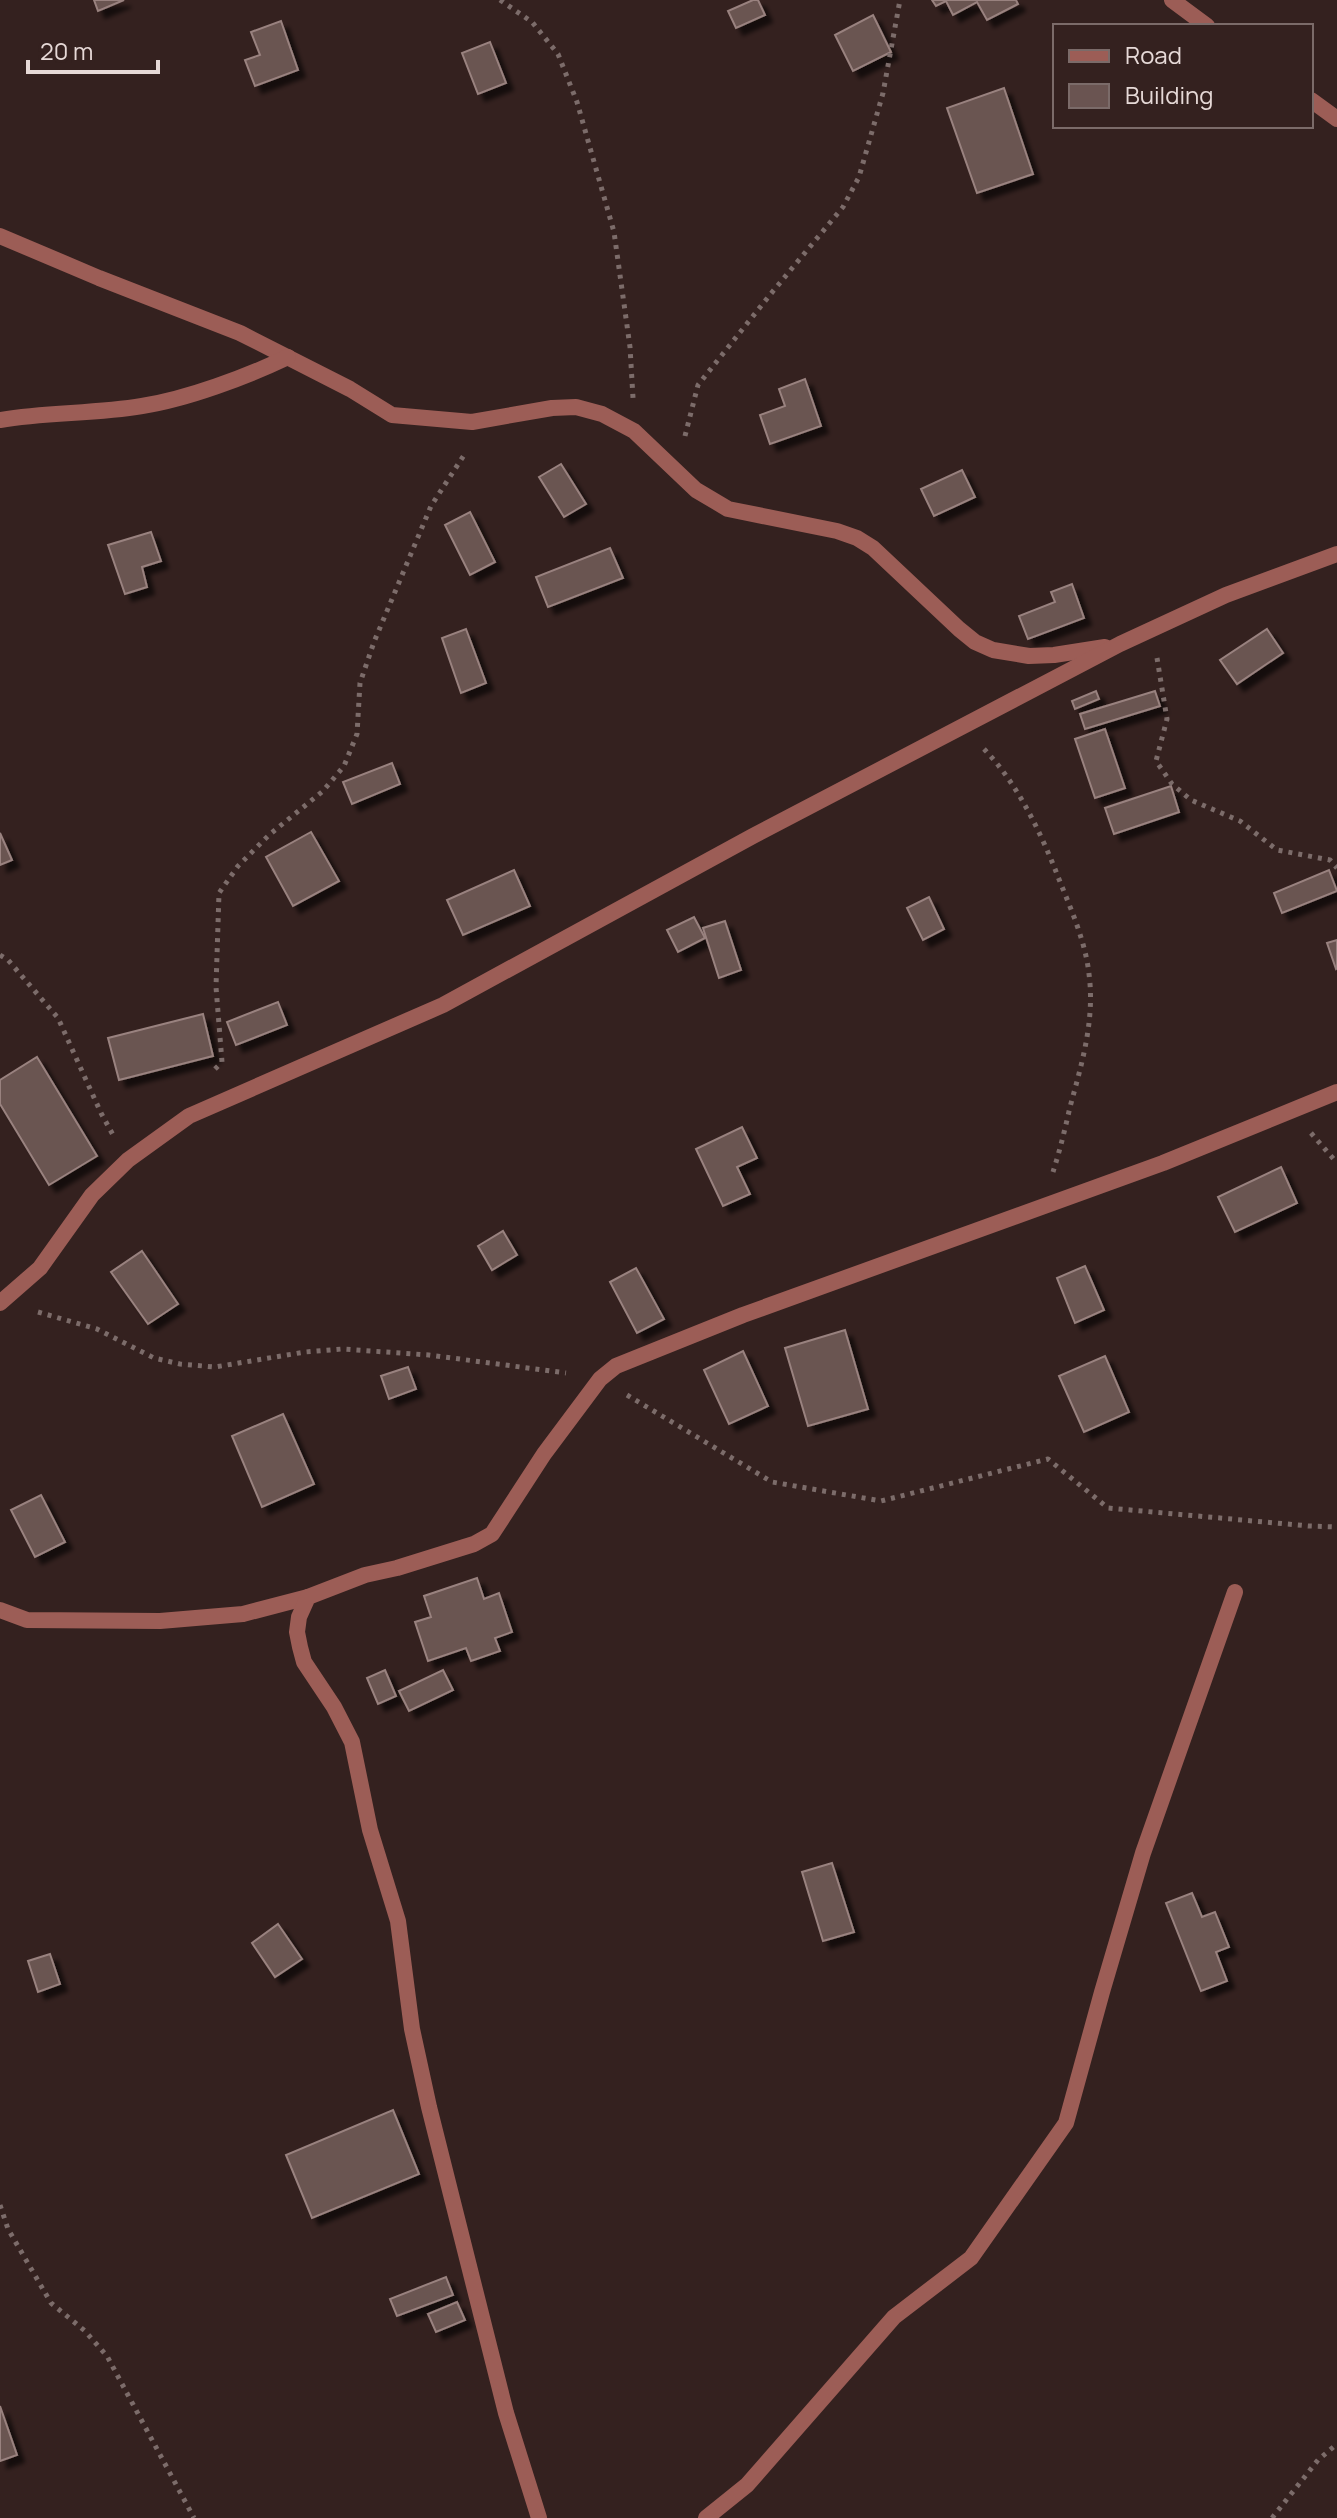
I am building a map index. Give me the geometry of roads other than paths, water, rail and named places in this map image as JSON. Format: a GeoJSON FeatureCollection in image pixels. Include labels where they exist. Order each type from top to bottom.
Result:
{"type":"FeatureCollection","features":[{"type":"Feature","properties":{"kind":"street"},"geometry":{"type":"LineString","coordinates":[[1172,0],[1204,24]]}},
{"type":"Feature","properties":{"kind":"street"},"geometry":{"type":"LineString","coordinates":[[1313,101],[1337,119]]}},
{"type":"Feature","properties":{"kind":"street"},"geometry":{"type":"LineString","coordinates":[[0,236],[240,333],[350,389],[392,415],[444,421],[486,420],[552,408],[576,407],[602,414],[634,431],[681,477],[709,499],[728,509],[837,531],[857,538],[873,548],[959,629],[975,642],[993,650],[1029,656],[1054,655],[1120,644]]}},
{"type":"Feature","properties":{"kind":"street"},"geometry":{"type":"LineString","coordinates":[[0,420],[143,406],[234,379],[288,357]]}},
{"type":"Feature","properties":{"kind":"street"},"geometry":{"type":"LineString","coordinates":[[1,1302],[40,1268],[92,1195],[128,1160],[189,1116],[443,1005],[753,836],[1120,644],[1255,583],[1337,554]]}},
{"type":"Feature","properties":{"kind":"street"},"geometry":{"type":"LineString","coordinates":[[0,1610],[27,1620],[173,1620],[243,1614],[308,1597],[365,1575],[474,1544],[492,1534],[544,1454],[600,1379],[616,1366],[653,1349],[1163,1163],[1337,1092]]}},
{"type":"Feature","properties":{"kind":"street"},"geometry":{"type":"LineString","coordinates":[[706,2518],[747,2485],[894,2317],[971,2258],[1066,2123],[1143,1853],[1235,1592]]}},
{"type":"Feature","properties":{"kind":"street"},"geometry":{"type":"LineString","coordinates":[[308,1597],[299,1617],[297,1632],[300,1647],[304,1662],[334,1707],[352,1742],[370,1830],[398,1921],[412,2029],[429,2107],[506,2413],[539,2518]]}}]}
